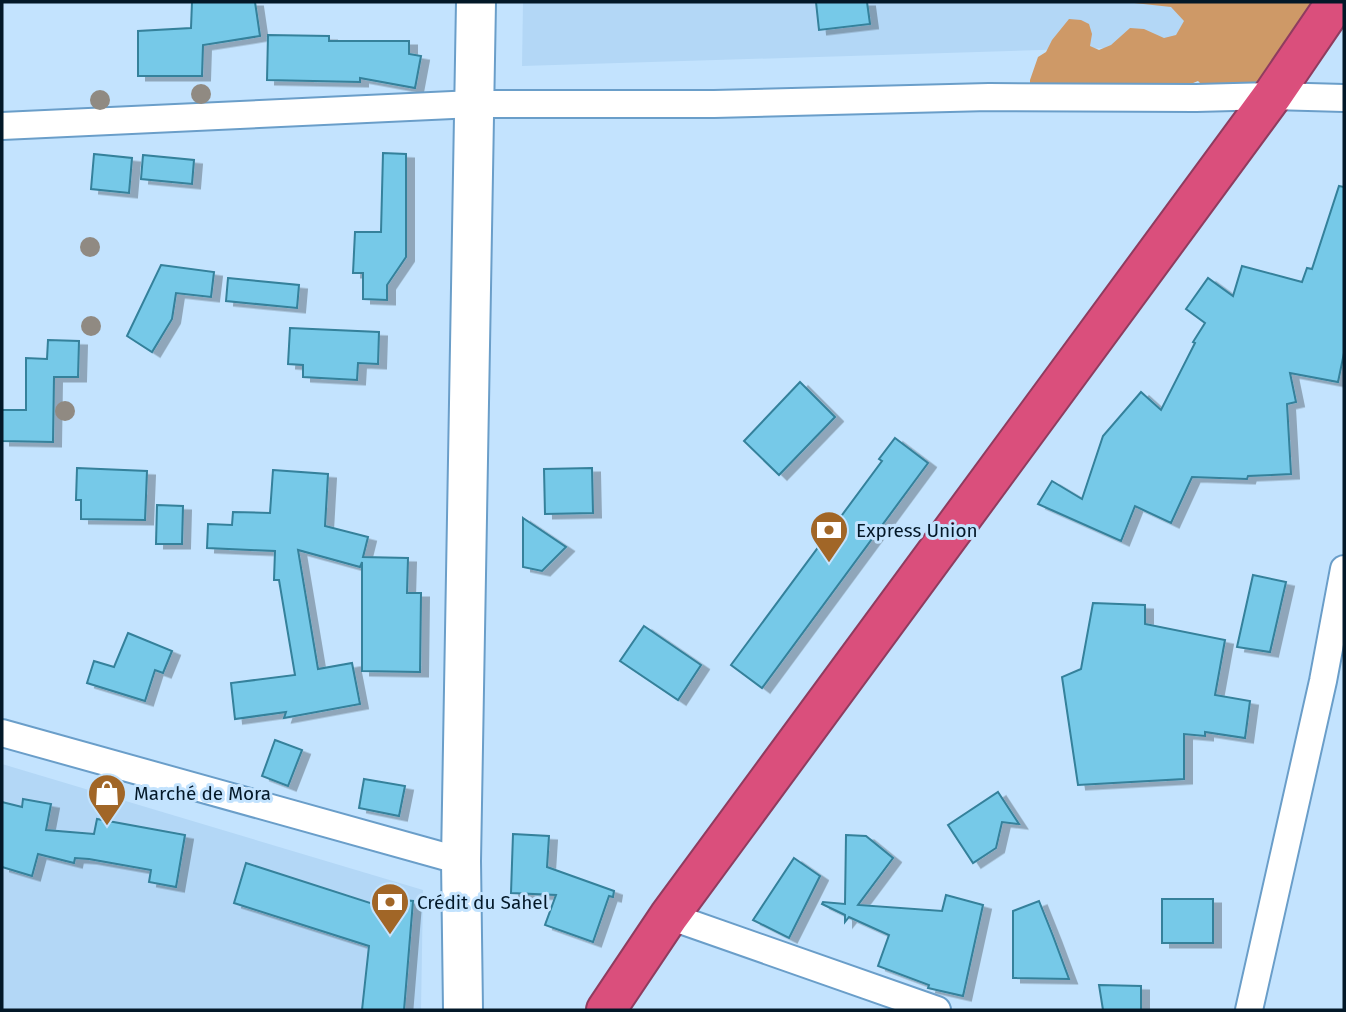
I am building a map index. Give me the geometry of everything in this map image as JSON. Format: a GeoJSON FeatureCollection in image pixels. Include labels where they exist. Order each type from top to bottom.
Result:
{"type":"FeatureCollection","features":[{"type":"Feature","properties":{"kind":"highway"},"geometry":{"type":"LineString","coordinates":[[606,1010],[669,916],[1272,96],[1336,2]]}},
{"type":"Feature","properties":{"kind":"street"},"geometry":{"type":"LineString","coordinates":[[463,1010],[461,861],[476,2]]}},
{"type":"Feature","properties":{"kind":"street"},"geometry":{"type":"LineString","coordinates":[[2,126],[474,104],[714,104],[897,98],[1344,97]]}},
{"type":"Feature","properties":{"kind":"street"},"geometry":{"type":"LineString","coordinates":[[1249,1010],[1323,681],[1344,569]]}},
{"type":"Feature","properties":{"kind":"street"},"geometry":{"type":"LineString","coordinates":[[2,733],[461,861]]}},
{"type":"Feature","properties":{"kind":"street"},"geometry":{"type":"LineString","coordinates":[[669,916],[937,1010]]}},
{"type":"Feature","properties":{"kind":"shaded area"},"geometry":{"type":"Polygon","coordinates":[[[523,2],[1241,2],[1206,45],[522,66],[523,2]]]}},
{"type":"Feature","properties":{"kind":"shaded area"},"geometry":{"type":"Polygon","coordinates":[[[1125,2],[1331,2],[1289,85],[1214,97],[1198,81],[1181,88],[1030,91],[1030,80],[1038,57],[1046,52],[1069,19],[1089,24],[1092,34],[1090,46],[1099,50],[1111,45],[1130,28],[1144,29],[1164,38],[1176,35],[1184,21],[1171,7],[1125,2]]]}},
{"type":"Feature","properties":{"kind":"shaded area","name":"Marché de Mora"},"geometry":{"type":"Polygon","coordinates":[[[2,764],[423,890],[421,1010],[2,1010],[2,764]]]}},
{"type":"Feature","properties":{"kind":"building"},"geometry":{"type":"Polygon","coordinates":[[[192,2],[255,2],[260,36],[203,45],[202,76],[138,76],[138,31],[191,28],[192,2]]]}},
{"type":"Feature","properties":{"kind":"building"},"geometry":{"type":"Polygon","coordinates":[[[816,2],[867,2],[870,24],[819,30],[816,2]]]}},
{"type":"Feature","properties":{"kind":"building"},"geometry":{"type":"Polygon","coordinates":[[[268,35],[329,36],[329,41],[409,41],[409,54],[421,56],[415,88],[360,78],[360,82],[267,80],[268,35]]]}},
{"type":"Feature","properties":{"kind":"building"},"geometry":{"type":"Polygon","coordinates":[[[383,153],[406,154],[406,257],[387,285],[387,300],[363,299],[363,273],[353,273],[355,232],[381,232],[383,153]]]}},
{"type":"Feature","properties":{"kind":"building"},"geometry":{"type":"Polygon","coordinates":[[[94,154],[132,158],[129,193],[91,189],[94,154]]]}},
{"type":"Feature","properties":{"kind":"building"},"geometry":{"type":"Polygon","coordinates":[[[143,155],[194,160],[192,184],[141,179],[143,155]]]}},
{"type":"Feature","properties":{"kind":"building"},"geometry":{"type":"Polygon","coordinates":[[[1339,186],[1344,187],[1344,353],[1338,382],[1290,373],[1296,402],[1287,404],[1291,474],[1248,476],[1247,479],[1192,477],[1171,523],[1135,506],[1121,541],[1038,504],[1052,481],[1082,499],[1103,436],[1141,392],[1161,410],[1195,343],[1193,342],[1205,323],[1186,309],[1208,278],[1233,296],[1242,266],[1302,282],[1307,268],[1312,269],[1339,186]]]}},
{"type":"Feature","properties":{"kind":"building"},"geometry":{"type":"Polygon","coordinates":[[[161,265],[214,272],[211,297],[176,293],[172,319],[152,352],[127,336],[161,265]]]}},
{"type":"Feature","properties":{"kind":"building"},"geometry":{"type":"Polygon","coordinates":[[[228,278],[299,285],[297,308],[226,301],[228,278]]]}},
{"type":"Feature","properties":{"kind":"building"},"geometry":{"type":"Polygon","coordinates":[[[290,328],[379,332],[378,364],[358,363],[357,380],[303,377],[303,365],[288,364],[290,328]]]}},
{"type":"Feature","properties":{"kind":"building"},"geometry":{"type":"Polygon","coordinates":[[[48,340],[79,341],[78,377],[54,377],[53,442],[2,441],[2,410],[26,410],[26,358],[47,359],[48,340]]]}},
{"type":"Feature","properties":{"kind":"building"},"geometry":{"type":"Polygon","coordinates":[[[800,382],[835,417],[779,475],[744,441],[800,382]]]}},
{"type":"Feature","properties":{"kind":"building","name":"Express Union"},"geometry":{"type":"Polygon","coordinates":[[[895,438],[928,463],[762,688],[731,665],[882,461],[879,459],[895,438]]]}},
{"type":"Feature","properties":{"kind":"building"},"geometry":{"type":"Polygon","coordinates":[[[77,468],[147,471],[145,520],[81,519],[81,500],[76,500],[77,468]]]}},
{"type":"Feature","properties":{"kind":"building"},"geometry":{"type":"Polygon","coordinates":[[[592,468],[593,513],[545,514],[544,469],[592,468]]]}},
{"type":"Feature","properties":{"kind":"building"},"geometry":{"type":"Polygon","coordinates":[[[273,470],[328,474],[325,526],[368,537],[363,557],[408,558],[407,593],[421,593],[420,672],[362,671],[362,562],[360,567],[298,550],[318,669],[352,663],[360,704],[284,718],[286,712],[235,719],[231,683],[295,675],[279,580],[274,580],[275,551],[207,548],[208,524],[232,525],[233,512],[270,513],[273,470]]]}},
{"type":"Feature","properties":{"kind":"building"},"geometry":{"type":"Polygon","coordinates":[[[157,505],[183,506],[182,544],[156,544],[157,505]]]}},
{"type":"Feature","properties":{"kind":"building"},"geometry":{"type":"Polygon","coordinates":[[[523,518],[566,547],[542,571],[523,567],[523,518]]]}},
{"type":"Feature","properties":{"kind":"building"},"geometry":{"type":"Polygon","coordinates":[[[1253,575],[1286,582],[1270,652],[1237,647],[1253,575]]]}},
{"type":"Feature","properties":{"kind":"building"},"geometry":{"type":"Polygon","coordinates":[[[1093,603],[1145,605],[1145,624],[1225,640],[1215,695],[1250,701],[1245,738],[1205,732],[1205,736],[1184,734],[1184,779],[1078,785],[1062,677],[1081,669],[1093,603]]]}},
{"type":"Feature","properties":{"kind":"building"},"geometry":{"type":"Polygon","coordinates":[[[644,626],[701,665],[678,700],[620,661],[644,626]]]}},
{"type":"Feature","properties":{"kind":"building"},"geometry":{"type":"Polygon","coordinates":[[[128,633],[172,651],[163,673],[155,670],[145,701],[87,683],[94,661],[114,667],[128,633]]]}},
{"type":"Feature","properties":{"kind":"building"},"geometry":{"type":"Polygon","coordinates":[[[275,740],[302,750],[288,786],[262,776],[275,740]]]}},
{"type":"Feature","properties":{"kind":"building"},"geometry":{"type":"Polygon","coordinates":[[[364,779],[405,786],[399,816],[359,808],[364,779]]]}},
{"type":"Feature","properties":{"kind":"building"},"geometry":{"type":"Polygon","coordinates":[[[998,792],[1019,824],[1002,822],[996,848],[973,863],[948,825],[998,792]]]}},
{"type":"Feature","properties":{"kind":"building"},"geometry":{"type":"Polygon","coordinates":[[[23,799],[51,804],[46,830],[94,834],[97,819],[185,835],[176,887],[149,882],[151,870],[89,859],[75,858],[74,863],[38,854],[32,876],[2,867],[2,802],[22,807],[23,799]]]}},
{"type":"Feature","properties":{"kind":"building"},"geometry":{"type":"Polygon","coordinates":[[[513,834],[549,836],[547,867],[614,891],[613,897],[609,896],[593,942],[545,925],[556,895],[511,893],[513,834]]]}},
{"type":"Feature","properties":{"kind":"building"},"geometry":{"type":"Polygon","coordinates":[[[846,835],[866,836],[893,858],[858,905],[942,911],[946,895],[983,905],[963,996],[928,988],[929,985],[878,966],[889,935],[849,917],[845,922],[845,915],[822,904],[845,904],[846,835]]]}},
{"type":"Feature","properties":{"kind":"building"},"geometry":{"type":"Polygon","coordinates":[[[794,858],[820,876],[789,938],[753,920],[794,858]]]}},
{"type":"Feature","properties":{"kind":"building"},"geometry":{"type":"Polygon","coordinates":[[[246,863],[373,904],[373,897],[413,901],[404,1010],[362,1010],[369,946],[234,903],[246,863]]]}},
{"type":"Feature","properties":{"kind":"building"},"geometry":{"type":"Polygon","coordinates":[[[1162,899],[1213,899],[1213,943],[1162,943],[1162,899]]]}},
{"type":"Feature","properties":{"kind":"building"},"geometry":{"type":"Polygon","coordinates":[[[1039,901],[1069,979],[1013,978],[1013,911],[1039,901]]]}},
{"type":"Feature","properties":{"kind":"building"},"geometry":{"type":"Polygon","coordinates":[[[1099,985],[1141,986],[1141,1010],[1103,1010],[1099,985]]]}},
{"type":"Feature","properties":{"kind":"place","name":"Express Union"},"geometry":{"type":"Point","coordinates":[829,564]}},
{"type":"Feature","properties":{"kind":"place","name":"Marché de Mora"},"geometry":{"type":"Point","coordinates":[107,827]}},
{"type":"Feature","properties":{"kind":"place","name":"Crédit du Sahel"},"geometry":{"type":"Point","coordinates":[390,936]}}]}
